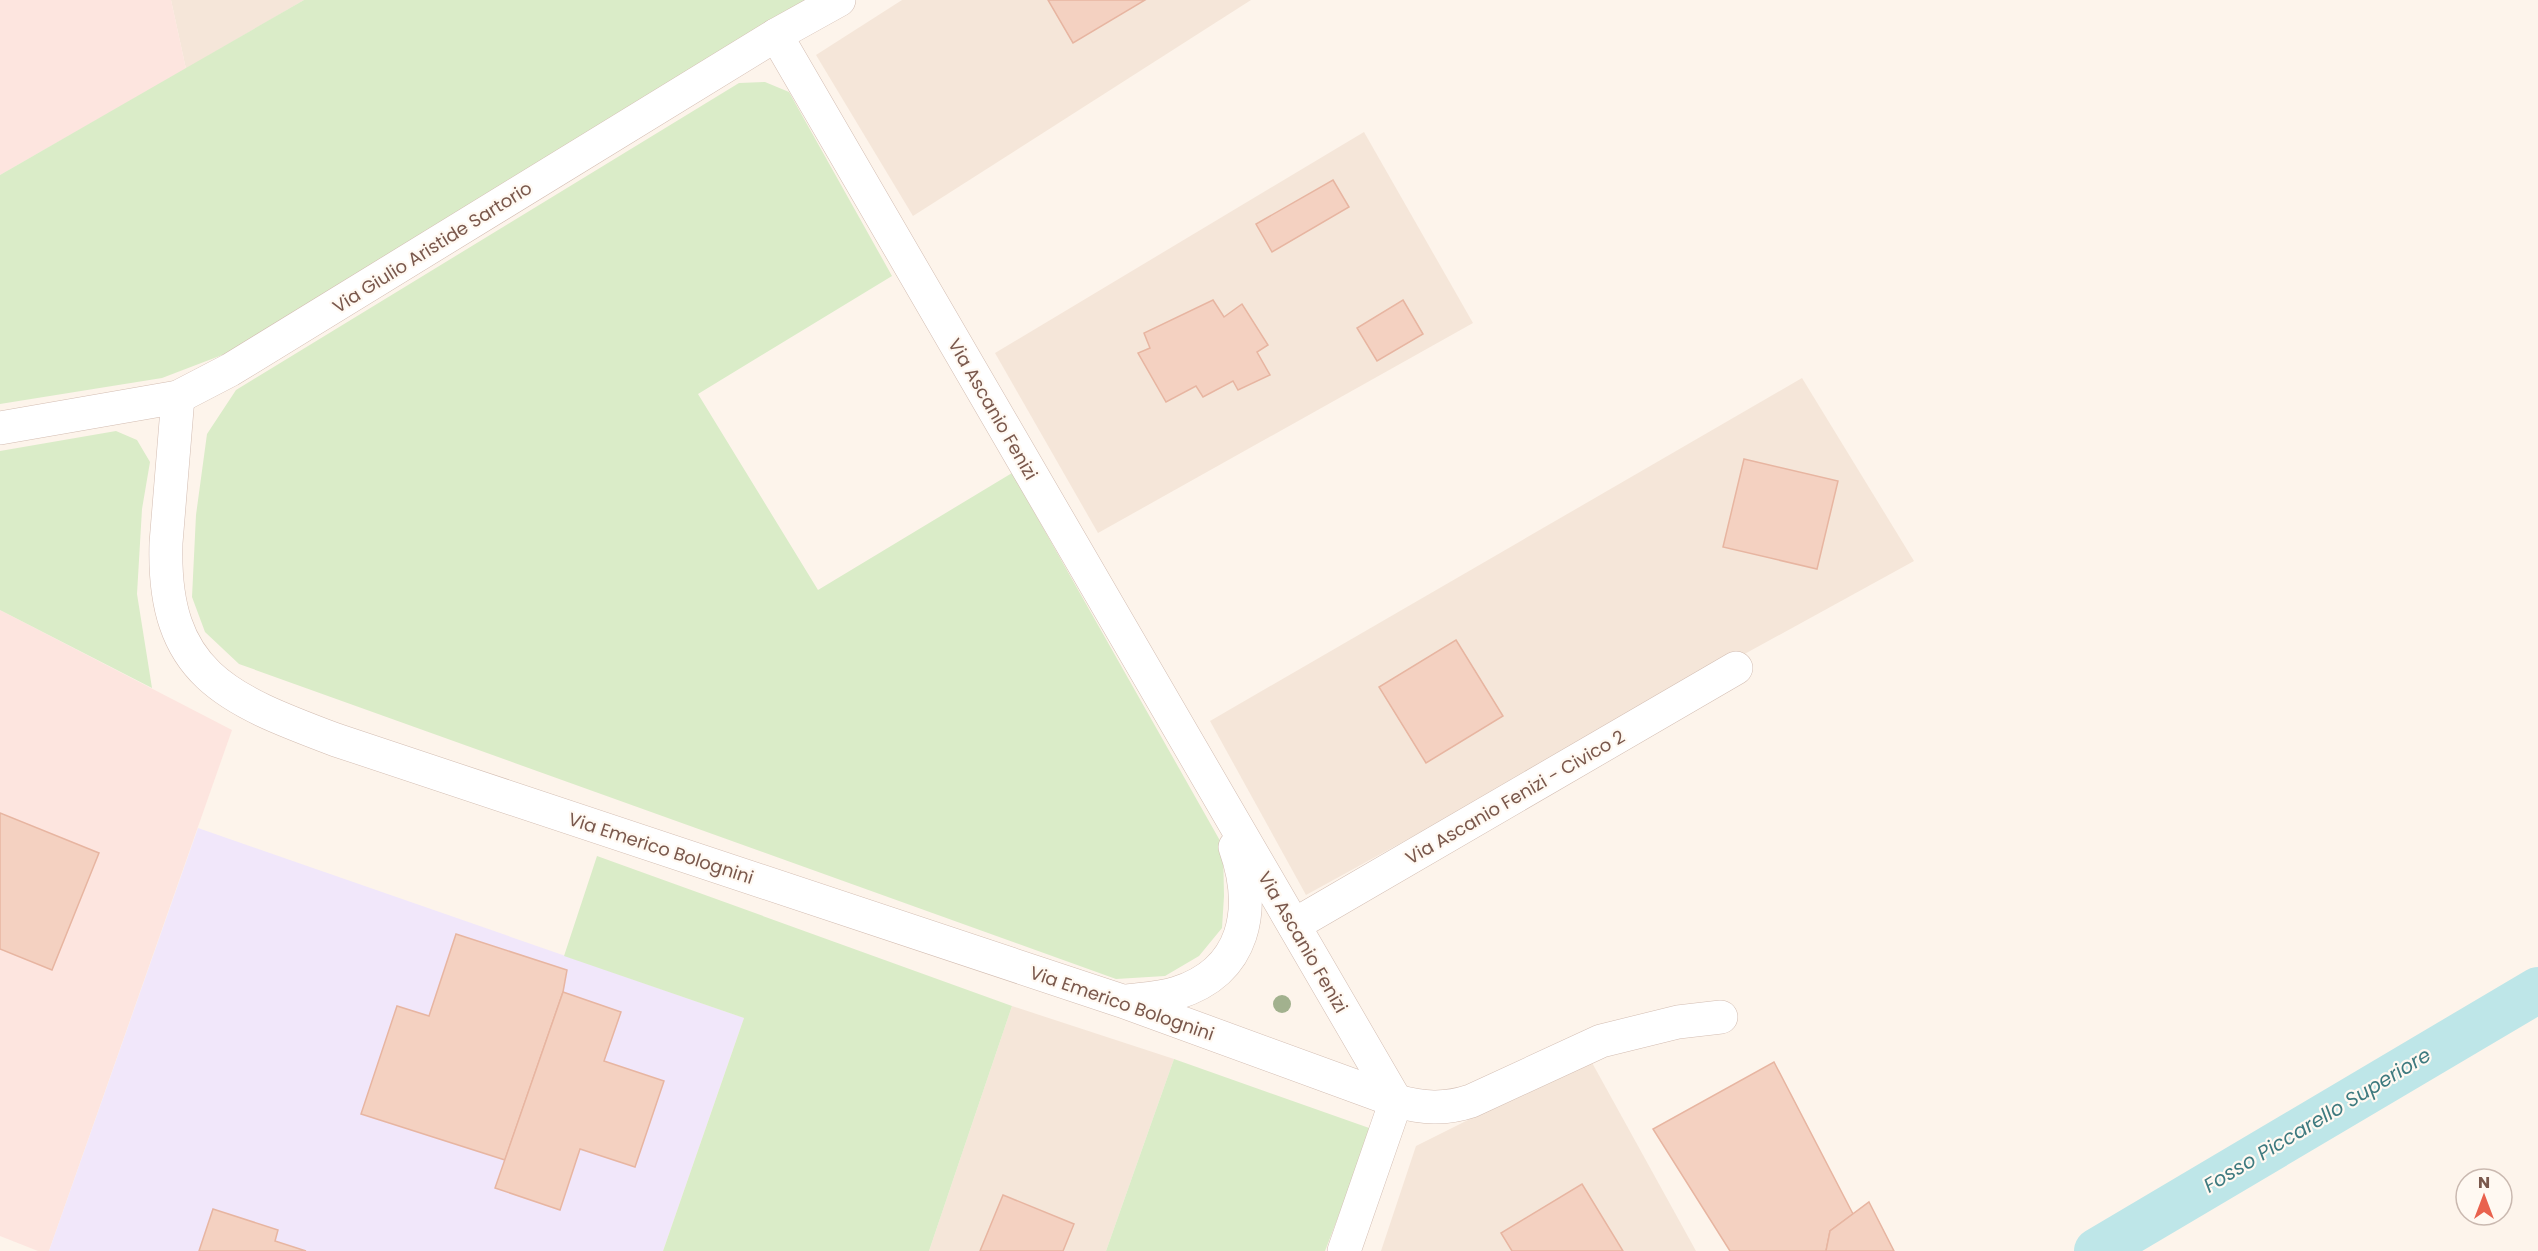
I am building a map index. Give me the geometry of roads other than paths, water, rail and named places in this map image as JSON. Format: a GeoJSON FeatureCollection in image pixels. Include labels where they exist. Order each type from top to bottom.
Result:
{"type":"FeatureCollection","features":[{"type":"Feature","properties":{"kind":"street","name":"Via Giulio Aristide Sartorio"},"geometry":{"type":"LineString","coordinates":[[0,428],[178,397],[250,359],[776,35],[839,0]]}},
{"type":"Feature","properties":{"kind":"street","name":"Via Ascanio Fenizi"},"geometry":{"type":"LineString","coordinates":[[776,35],[1396,1101]]}},
{"type":"Feature","properties":{"kind":"street","name":"Via Emerico Bolognini"},"geometry":{"type":"LineString","coordinates":[[178,397],[165,565],[170,610],[188,653],[217,682],[236,696],[291,723],[346,744],[1122,1001],[1396,1101],[1427,1108],[1457,1106],[1471,1101],[1601,1041],[1670,1024],[1721,1017]]}},
{"type":"Feature","properties":{"kind":"street","name":"Via Ascanio Fenizi - Civico 2"},"geometry":{"type":"LineString","coordinates":[[1294,926],[1736,668]]}},
{"type":"Feature","properties":{"kind":"street","name":"Via Ascanio Fenizi"},"geometry":{"type":"LineString","coordinates":[[1122,1001],[1159,997],[1191,987],[1219,969],[1239,941],[1247,913],[1246,885],[1237,850],[1210,782]]}},
{"type":"Feature","properties":{"kind":"street"},"geometry":{"type":"LineString","coordinates":[[1344,1251],[1396,1101]]}},
{"type":"Feature","properties":{"kind":"waterway","name":"Fosso Piccarello Superiore"},"geometry":{"type":"LineString","coordinates":[[2097,1251],[2538,990]]}}]}
